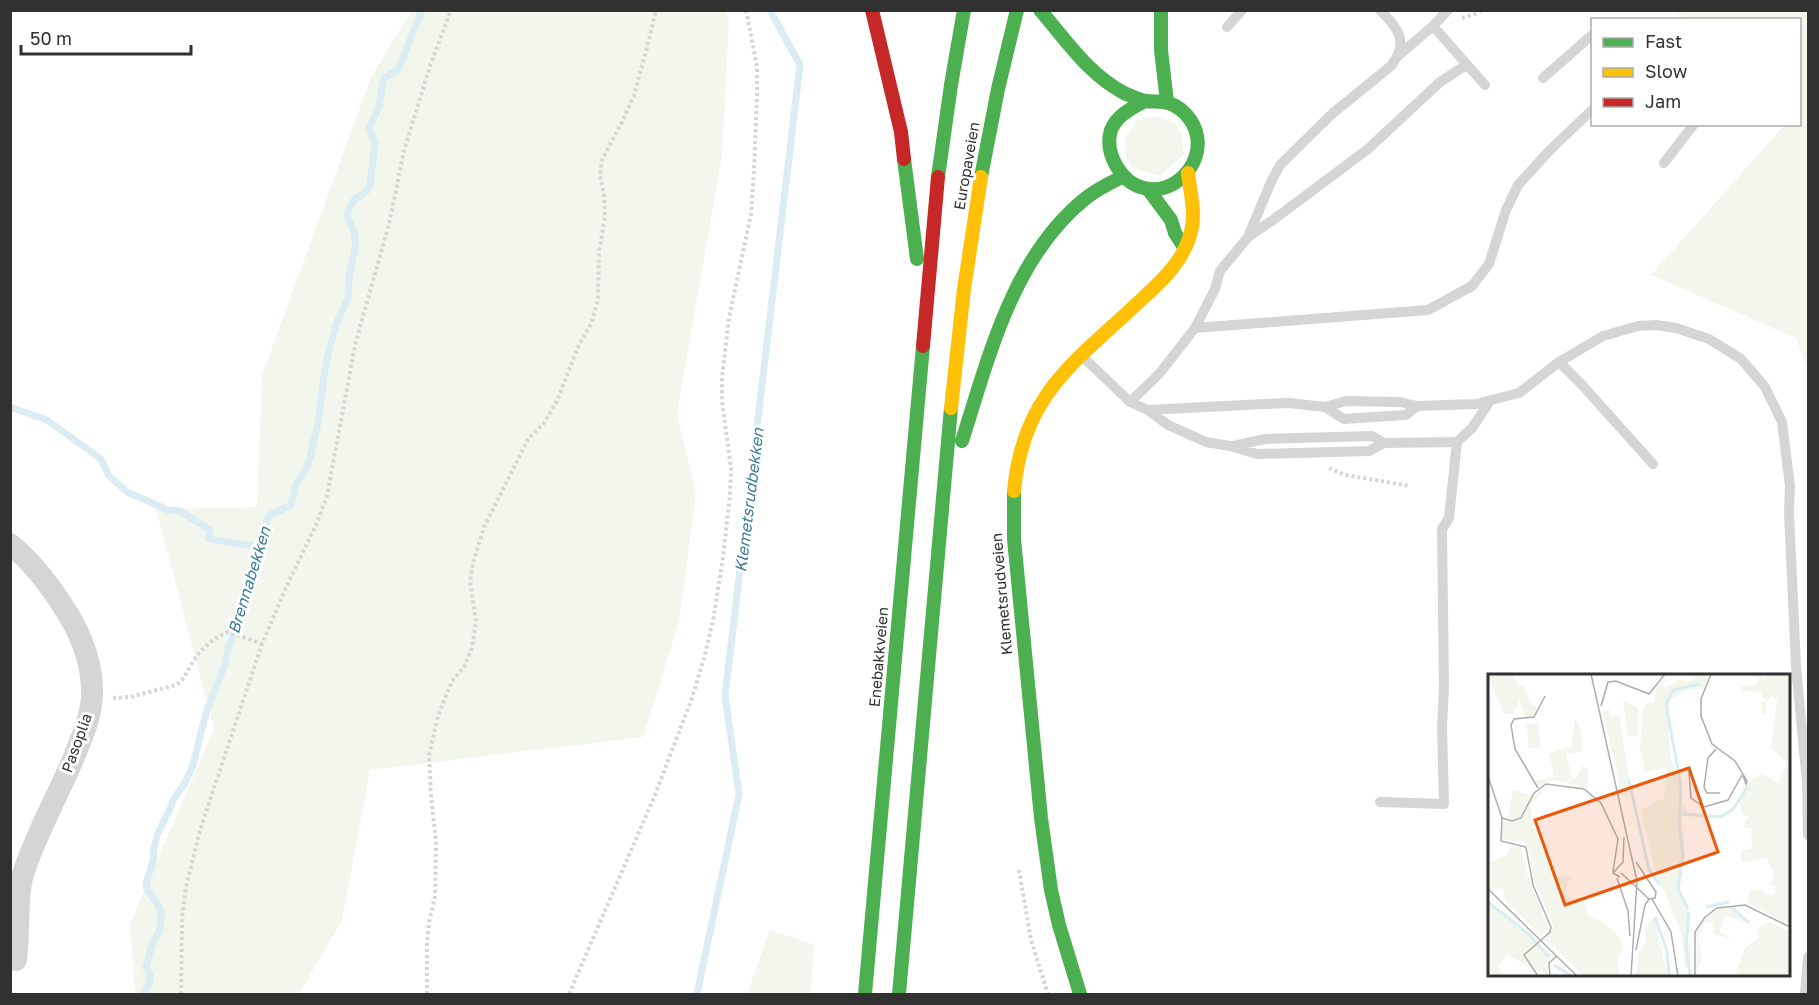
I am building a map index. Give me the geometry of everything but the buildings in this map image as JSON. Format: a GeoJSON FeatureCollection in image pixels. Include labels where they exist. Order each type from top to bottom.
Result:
{"type":"FeatureCollection","features":[{"type":"Feature","properties":{"kind":"main road"},"geometry":{"type":"LineString","coordinates":[[872,10],[901,132],[925,322]]}},
{"type":"Feature","properties":{"kind":"main road","name":"Europaveien"},"geometry":{"type":"LineString","coordinates":[[925,322],[939,170],[964,10]]}},
{"type":"Feature","properties":{"kind":"main road","name":"Europaveien"},"geometry":{"type":"LineString","coordinates":[[942,501],[968,254],[995,100],[1017,10]]}},
{"type":"Feature","properties":{"kind":"main road"},"geometry":{"type":"LineString","coordinates":[[1040,10],[1089,68],[1110,84],[1145,100],[1167,102],[1178,107],[1194,126],[1198,138],[1198,151],[1194,163],[1188,173],[1177,183],[1163,188],[1148,189],[1130,183],[1122,177],[1110,156],[1110,132],[1115,121],[1134,104],[1145,100]]}},
{"type":"Feature","properties":{"kind":"main road"},"geometry":{"type":"LineString","coordinates":[[1161,10],[1161,50],[1167,102]]}},
{"type":"Feature","properties":{"kind":"main road"},"geometry":{"type":"LineString","coordinates":[[1089,68],[1099,92]]}},
{"type":"Feature","properties":{"kind":"main road"},"geometry":{"type":"LineString","coordinates":[[1104,110],[1110,132]]}},
{"type":"Feature","properties":{"kind":"main road","name":"Klemetsrudveien"},"geometry":{"type":"LineString","coordinates":[[1080,994],[1065,952],[1048,866],[1026,676],[1013,512],[1015,485],[1027,431],[1045,395],[1081,355],[1168,274],[1179,260],[1191,233],[1193,217],[1188,173]]}},
{"type":"Feature","properties":{"kind":"main road"},"geometry":{"type":"LineString","coordinates":[[898,994],[942,501],[1003,316],[1028,268],[1065,217],[1084,199],[1122,177]]}},
{"type":"Feature","properties":{"kind":"main road"},"geometry":{"type":"LineString","coordinates":[[1148,189],[1171,220],[1184,247]]}},
{"type":"Feature","properties":{"kind":"main road","name":"Enebakkveien"},"geometry":{"type":"LineString","coordinates":[[865,994],[925,322]]}},
{"type":"Feature","properties":{"kind":"street","name":"Pasoplia"},"geometry":{"type":"LineString","coordinates":[[10,544],[38,571],[75,625],[90,667],[92,695],[82,737],[23,875],[20,889],[16,960]]}},
{"type":"Feature","properties":{"kind":"lane"},"geometry":{"type":"LineString","coordinates":[[1227,27],[1242,10]]}},
{"type":"Feature","properties":{"kind":"lane"},"geometry":{"type":"LineString","coordinates":[[1380,10],[1396,26],[1401,41],[1398,57]]}},
{"type":"Feature","properties":{"kind":"lane"},"geometry":{"type":"LineString","coordinates":[[1248,237],[1280,165],[1333,113],[1391,66],[1448,10]]}},
{"type":"Feature","properties":{"kind":"lane"},"geometry":{"type":"LineString","coordinates":[[1433,26],[1485,85]]}},
{"type":"Feature","properties":{"kind":"lane"},"geometry":{"type":"LineString","coordinates":[[1543,78],[1591,37]]}},
{"type":"Feature","properties":{"kind":"lane"},"geometry":{"type":"LineString","coordinates":[[1130,402],[1159,374],[1195,328],[1215,289],[1220,271],[1248,237],[1368,149],[1440,82],[1466,65]]}},
{"type":"Feature","properties":{"kind":"lane"},"geometry":{"type":"LineString","coordinates":[[1195,328],[1428,310],[1472,286],[1489,264],[1506,210],[1518,185],[1551,149],[1591,112]]}},
{"type":"Feature","properties":{"kind":"lane"},"geometry":{"type":"LineString","coordinates":[[1664,163],[1692,126]]}},
{"type":"Feature","properties":{"kind":"lane"},"geometry":{"type":"LineString","coordinates":[[1148,410],[1264,404],[1325,407],[1346,401],[1400,402],[1417,406],[1476,404],[1519,393],[1559,362],[1603,336],[1638,326],[1656,325],[1676,328],[1710,339],[1741,359],[1765,387],[1782,422],[1790,486],[1789,512],[1796,666],[1807,783],[1809,835]]}},
{"type":"Feature","properties":{"kind":"lane"},"geometry":{"type":"LineString","coordinates":[[1081,355],[1130,402],[1148,410],[1168,425],[1206,442],[1257,454],[1369,451],[1384,443],[1456,442],[1472,428],[1490,401]]}},
{"type":"Feature","properties":{"kind":"lane"},"geometry":{"type":"LineString","coordinates":[[1559,362],[1653,464]]}},
{"type":"Feature","properties":{"kind":"lane"},"geometry":{"type":"LineString","coordinates":[[1325,407],[1344,418],[1352,418],[1406,415],[1417,406]]}},
{"type":"Feature","properties":{"kind":"lane"},"geometry":{"type":"LineString","coordinates":[[1380,801],[1444,804],[1443,529],[1449,518],[1456,442]]}},
{"type":"Feature","properties":{"kind":"lane"},"geometry":{"type":"LineString","coordinates":[[1805,994],[1809,957]]}},
{"type":"Feature","properties":{"kind":"path"},"geometry":{"type":"LineString","coordinates":[[181,994],[182,919],[192,861],[209,800],[262,644],[327,496],[355,345],[389,224],[404,151],[430,66],[451,10]]}},
{"type":"Feature","properties":{"kind":"path"},"geometry":{"type":"LineString","coordinates":[[427,994],[427,944],[435,897],[436,841],[429,755],[438,716],[452,681],[464,667],[472,648],[476,621],[470,582],[472,563],[484,527],[528,439],[544,423],[558,401],[578,347],[592,322],[598,299],[599,252],[605,216],[600,176],[602,160],[634,95],[656,10]]}},
{"type":"Feature","properties":{"kind":"path"},"geometry":{"type":"LineString","coordinates":[[569,994],[645,820],[679,733],[704,658],[713,621],[723,558],[731,477],[722,402],[722,378],[729,318],[750,214],[754,171],[757,67],[746,10]]}},
{"type":"Feature","properties":{"kind":"path"},"geometry":{"type":"LineString","coordinates":[[1324,466],[1345,475],[1410,486]]}},
{"type":"Feature","properties":{"kind":"path"},"geometry":{"type":"LineString","coordinates":[[116,698],[130,697],[176,685],[182,681],[201,650],[215,637],[228,632],[262,644]]}},
{"type":"Feature","properties":{"kind":"shaded area"},"geometry":{"type":"Polygon","coordinates":[[[412,11],[726,11],[729,21],[722,156],[677,414],[696,494],[679,622],[643,737],[370,770],[342,921],[299,994],[135,994],[130,924],[214,729],[156,509],[257,507],[262,375],[372,75],[412,11]]]}},
{"type":"Feature","properties":{"kind":"shaded area"},"geometry":{"type":"Polygon","coordinates":[[[1676,11],[1808,11],[1808,371],[1796,338],[1651,275],[1782,126],[1801,126],[1801,18],[1683,18],[1676,11]]]}},
{"type":"Feature","properties":{"kind":"shaded area"},"geometry":{"type":"Polygon","coordinates":[[[1156,116],[1170,121],[1181,133],[1184,154],[1160,176],[1134,168],[1126,158],[1125,137],[1137,121],[1156,116]]]}},
{"type":"Feature","properties":{"kind":"shaded area"},"geometry":{"type":"Polygon","coordinates":[[[770,930],[814,945],[811,994],[747,994],[770,930]]]}},
{"type":"Feature","properties":{"kind":"waterway","name":"Brennabekken"},"geometry":{"type":"LineString","coordinates":[[143,994],[150,981],[150,974],[146,968],[152,944],[159,932],[162,915],[157,903],[147,890],[146,884],[154,858],[157,835],[193,765],[206,713],[224,667],[244,605],[249,581],[265,538],[267,519],[270,515],[291,505],[296,485],[310,457],[318,423],[329,351],[337,322],[348,298],[349,277],[356,243],[347,213],[354,200],[367,191],[370,184],[375,143],[369,128],[379,107],[384,78],[398,70],[422,10]]}},
{"type":"Feature","properties":{"kind":"waterway","name":"Klemetsrudbekken"},"geometry":{"type":"LineString","coordinates":[[697,994],[739,794],[725,696],[800,65],[770,10]]}},
{"type":"Feature","properties":{"kind":"waterway"},"geometry":{"type":"LineString","coordinates":[[10,407],[47,420],[101,459],[109,476],[127,492],[168,510],[180,511],[210,530],[209,539],[261,547]]}},
{"type":"Feature","properties":{"kind":"traffic: fast"},"geometry":{"type":"LineString","coordinates":[[938,177],[964,10]]}},
{"type":"Feature","properties":{"kind":"traffic: fast"},"geometry":{"type":"LineString","coordinates":[[981,177],[998,89],[1017,10]]}},
{"type":"Feature","properties":{"kind":"traffic: fast"},"geometry":{"type":"LineString","coordinates":[[1040,10],[1078,56],[1111,85],[1141,100],[1164,102],[1176,106],[1190,119],[1197,136],[1198,147],[1191,167],[1175,183],[1155,189],[1144,188],[1128,180],[1116,166],[1110,148],[1111,130],[1117,120],[1145,101]]}},
{"type":"Feature","properties":{"kind":"traffic: fast"},"geometry":{"type":"LineString","coordinates":[[1161,10],[1161,50],[1167,102]]}},
{"type":"Feature","properties":{"kind":"traffic: fast"},"geometry":{"type":"LineString","coordinates":[[904,159],[917,259]]}},
{"type":"Feature","properties":{"kind":"traffic: fast"},"geometry":{"type":"LineString","coordinates":[[962,441],[982,375],[1007,309],[1040,248],[1061,222],[1086,198],[1122,177]]}},
{"type":"Feature","properties":{"kind":"traffic: fast"},"geometry":{"type":"LineString","coordinates":[[1148,189],[1171,220],[1175,233],[1184,247]]}},
{"type":"Feature","properties":{"kind":"traffic: fast"},"geometry":{"type":"LineString","coordinates":[[865,994],[923,346]]}},
{"type":"Feature","properties":{"kind":"traffic: fast"},"geometry":{"type":"LineString","coordinates":[[899,994],[951,408]]}},
{"type":"Feature","properties":{"kind":"traffic: fast"},"geometry":{"type":"LineString","coordinates":[[1014,491],[1014,539],[1041,818],[1051,890],[1080,994]]}},
{"type":"Feature","properties":{"kind":"traffic: slow"},"geometry":{"type":"LineString","coordinates":[[1014,491],[1019,457],[1041,403],[1076,361],[1158,284],[1183,252],[1191,232],[1193,217],[1188,173]]}},
{"type":"Feature","properties":{"kind":"traffic: slow"},"geometry":{"type":"LineString","coordinates":[[951,408],[964,289],[981,177]]}},
{"type":"Feature","properties":{"kind":"traffic: jam"},"geometry":{"type":"LineString","coordinates":[[872,10],[901,132],[904,159]]}},
{"type":"Feature","properties":{"kind":"traffic: jam"},"geometry":{"type":"LineString","coordinates":[[923,346],[938,177]]}}]}
